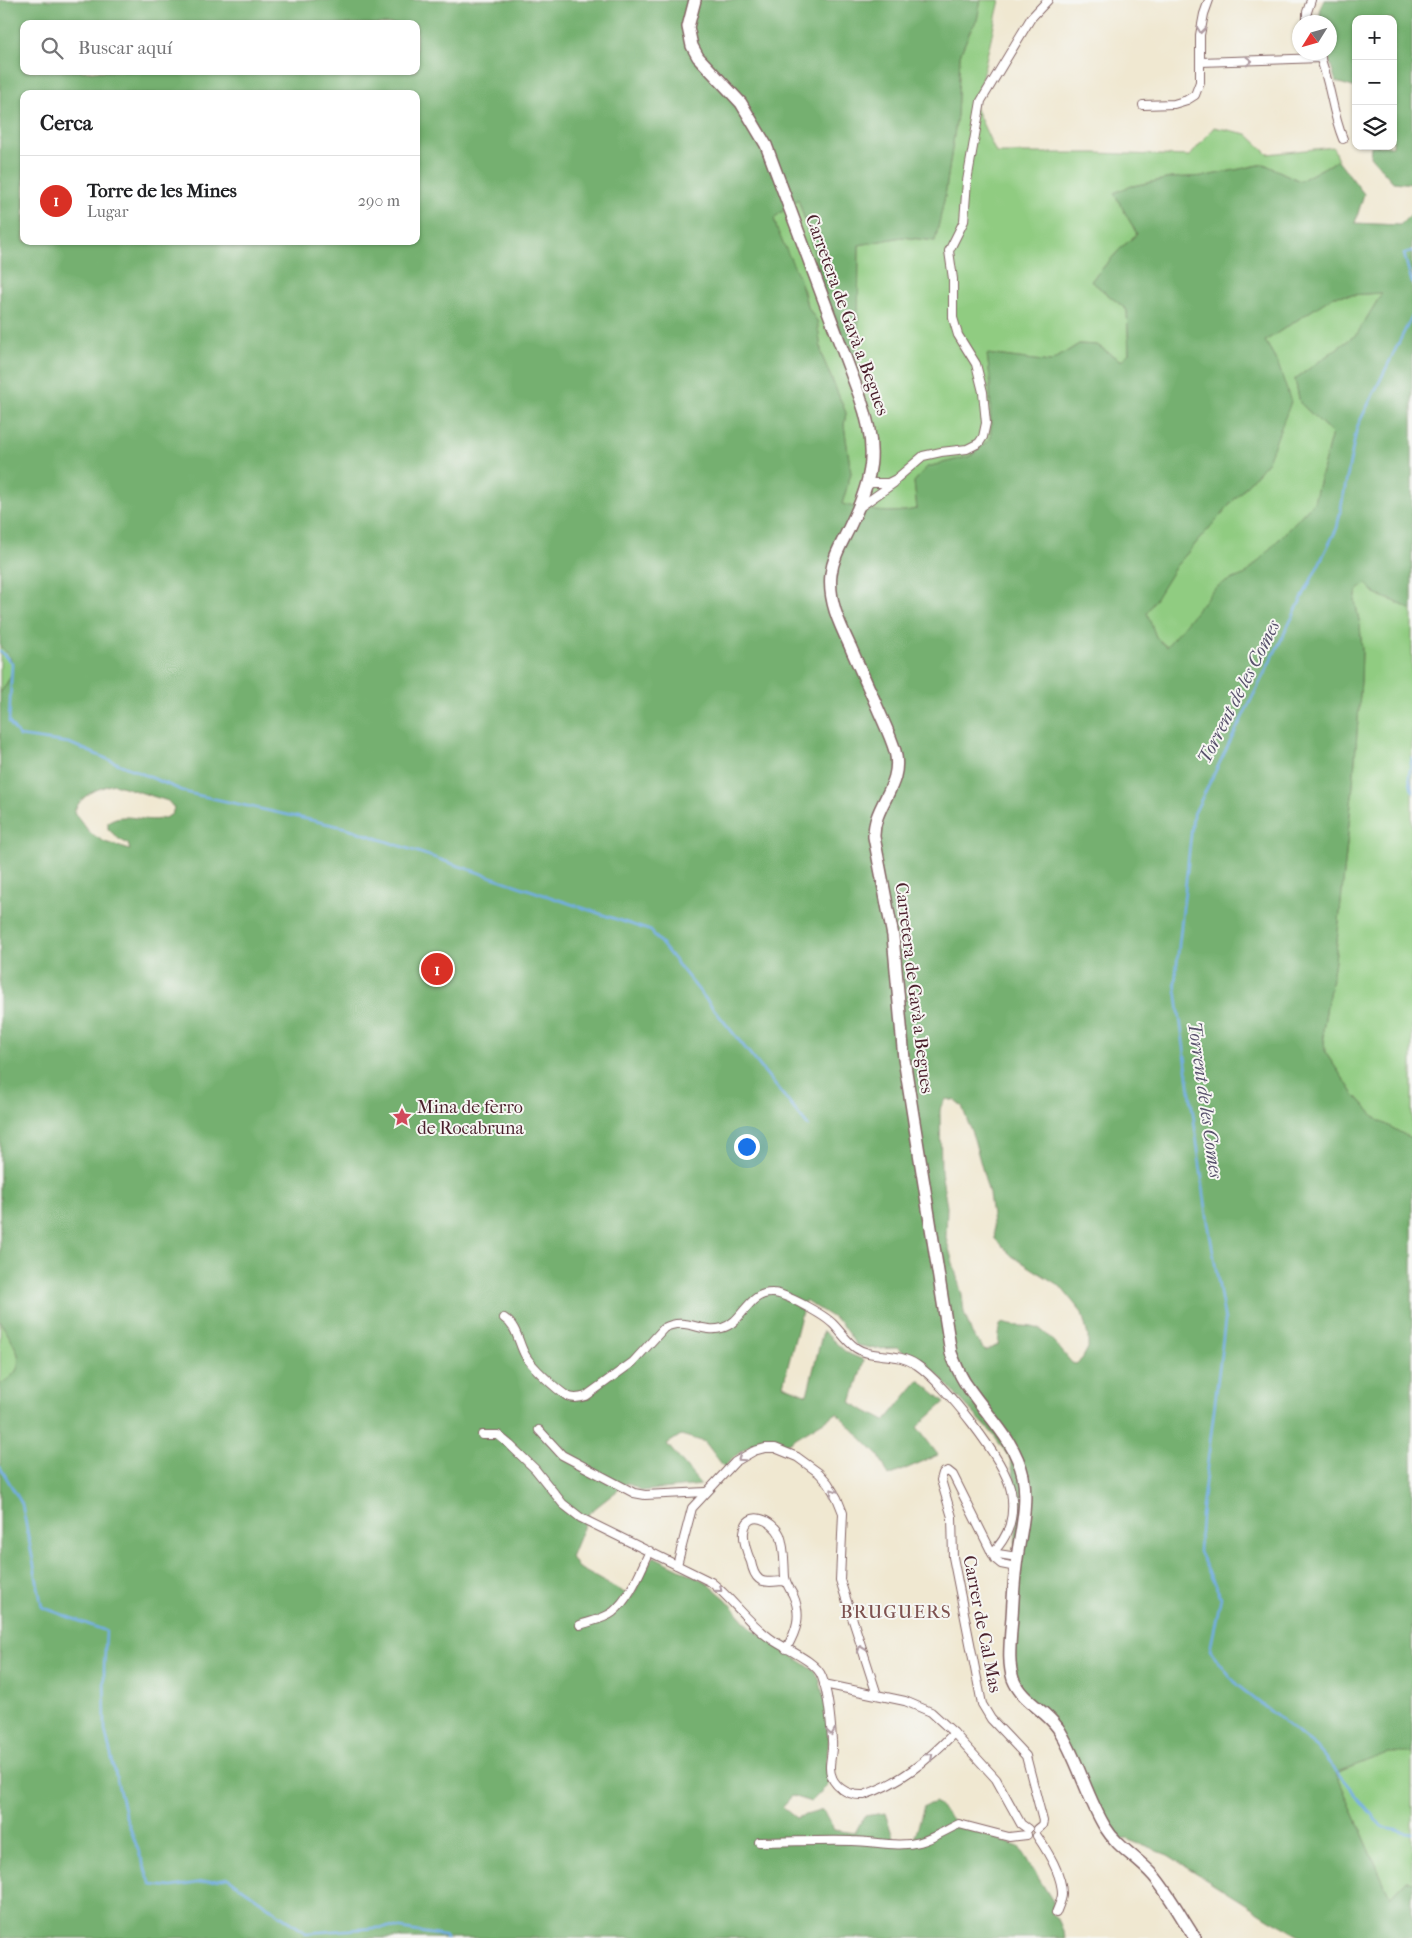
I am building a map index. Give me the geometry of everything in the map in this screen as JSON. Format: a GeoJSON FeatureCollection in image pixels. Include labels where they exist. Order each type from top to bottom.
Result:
{"type":"FeatureCollection","features":[{"type":"Feature","properties":{"kind":"main road","name":"Carretera de Gavà a Begues"},"geometry":{"type":"LineString","coordinates":[[690,0],[683,25],[688,48],[693,58],[738,108],[761,147],[858,405],[867,438],[866,474],[869,485],[829,566],[828,595],[834,619],[886,736],[892,766],[892,776],[887,789],[873,814],[868,828],[869,840],[883,897],[890,937],[900,1061],[948,1355],[958,1379],[1002,1437],[1012,1454],[1020,1478],[1022,1497],[1017,1542],[1010,1666],[1017,1686],[1029,1703],[1048,1716],[1058,1728],[1106,1829],[1120,1846],[1153,1876],[1195,1938]]}},
{"type":"Feature","properties":{"kind":"main road","name":"Carretera de Gavà a Begues"},"geometry":{"type":"LineString","coordinates":[[695,0],[688,27],[692,46],[698,57],[740,103],[766,145],[864,410],[871,439],[872,462],[869,485],[835,556],[831,574],[831,594],[837,618],[889,734],[895,752],[897,773],[878,812],[874,831],[877,857],[894,936],[904,1059],[951,1354],[968,1388],[1005,1436],[1015,1453],[1023,1476],[1025,1495],[1021,1539],[1017,1558]]}},
{"type":"Feature","properties":{"kind":"street"},"geometry":{"type":"LineString","coordinates":[[860,507],[899,478],[923,456],[967,449],[979,443],[983,437],[986,423],[983,392],[976,364],[958,335],[953,318],[949,251],[964,221],[967,181],[981,101],[1030,18],[1048,0]]}},
{"type":"Feature","properties":{"kind":"street"},"geometry":{"type":"LineString","coordinates":[[1143,105],[1174,104],[1191,98],[1200,86],[1200,35],[1209,0]]}},
{"type":"Feature","properties":{"kind":"street"},"geometry":{"type":"LineString","coordinates":[[1307,15],[1311,0]]}},
{"type":"Feature","properties":{"kind":"street"},"geometry":{"type":"LineString","coordinates":[[1200,62],[1292,57]]}},
{"type":"Feature","properties":{"kind":"street"},"geometry":{"type":"LineString","coordinates":[[1321,60],[1327,74],[1337,124],[1343,139]]}},
{"type":"Feature","properties":{"kind":"street"},"geometry":{"type":"LineString","coordinates":[[869,485],[899,478]]}},
{"type":"Feature","properties":{"kind":"street"},"geometry":{"type":"LineString","coordinates":[[869,485],[872,494],[877,495]]}},
{"type":"Feature","properties":{"kind":"street"},"geometry":{"type":"LineString","coordinates":[[869,485],[881,488],[877,495]]}},
{"type":"Feature","properties":{"kind":"street"},"geometry":{"type":"LineString","coordinates":[[504,1318],[514,1329],[524,1354],[534,1367],[566,1395],[581,1398],[632,1362],[664,1328],[682,1323],[712,1330],[721,1329],[734,1322],[750,1302],[761,1295],[772,1292],[785,1296],[826,1319],[858,1350],[906,1359],[918,1365],[941,1386],[966,1415],[995,1458],[1011,1492],[1012,1510],[1010,1527],[1001,1543],[992,1553]]}},
{"type":"Feature","properties":{"kind":"street"},"geometry":{"type":"LineString","coordinates":[[539,1430],[562,1454],[634,1493],[645,1495],[706,1492]]}},
{"type":"Feature","properties":{"kind":"street"},"geometry":{"type":"LineString","coordinates":[[482,1435],[498,1435],[510,1445],[535,1469],[562,1504],[569,1510],[581,1518],[711,1582],[754,1626],[786,1649],[816,1667],[824,1684],[833,1743],[830,1770],[836,1785],[851,1794],[869,1793],[901,1778],[920,1766],[954,1734]]}},
{"type":"Feature","properties":{"kind":"street"},"geometry":{"type":"LineString","coordinates":[[677,1565],[692,1508],[735,1462],[754,1451],[765,1448],[776,1448],[787,1452],[819,1473],[837,1498],[843,1513],[840,1580],[877,1695]]}},
{"type":"Feature","properties":{"kind":"street","name":"Carrer de Cal Mas"},"geometry":{"type":"LineString","coordinates":[[992,1553],[950,1472],[943,1473],[941,1480],[951,1512],[953,1557],[981,1702],[991,1719],[1026,1756],[1043,1821],[1032,1832]]}},
{"type":"Feature","properties":{"kind":"street"},"geometry":{"type":"LineString","coordinates":[[785,1581],[763,1581],[759,1579],[754,1571],[746,1550],[744,1532],[746,1525],[751,1520],[758,1518],[766,1520],[779,1533],[785,1581],[795,1601],[798,1617],[796,1629],[786,1649]]}},
{"type":"Feature","properties":{"kind":"street"},"geometry":{"type":"LineString","coordinates":[[580,1625],[604,1617],[613,1611],[627,1595],[650,1551]]}},
{"type":"Feature","properties":{"kind":"street"},"geometry":{"type":"LineString","coordinates":[[992,1553],[1017,1558]]}},
{"type":"Feature","properties":{"kind":"street"},"geometry":{"type":"LineString","coordinates":[[824,1684],[919,1706],[931,1712],[954,1734],[996,1779],[1022,1824],[1032,1832],[1051,1859],[1062,1889],[1062,1896],[1056,1913]]}},
{"type":"Feature","properties":{"kind":"street"},"geometry":{"type":"LineString","coordinates":[[759,1842],[866,1841],[884,1845],[902,1844],[921,1842],[959,1824],[1009,1838],[1032,1832]]}},
{"type":"Feature","properties":{"kind":"green space"},"geometry":{"type":"Polygon","coordinates":[[[0,0],[981,0],[977,20],[960,55],[957,115],[945,196],[935,241],[902,237],[859,245],[858,325],[855,364],[823,290],[798,199],[774,218],[777,230],[800,279],[807,306],[817,321],[822,356],[846,413],[844,425],[851,473],[842,504],[870,510],[897,512],[917,509],[914,482],[927,467],[971,456],[991,438],[990,377],[987,354],[1050,362],[1079,344],[1097,345],[1121,361],[1129,353],[1127,310],[1091,281],[1121,248],[1137,234],[1114,193],[1128,187],[1171,178],[1206,176],[1264,164],[1300,181],[1338,160],[1364,194],[1355,223],[1400,225],[1412,213],[1412,610],[1377,595],[1366,584],[1357,591],[1355,601],[1360,625],[1362,651],[1353,785],[1335,961],[1323,1029],[1325,1052],[1353,1093],[1378,1120],[1412,1139],[1412,1753],[1387,1753],[1336,1773],[1390,1897],[1406,1880],[1412,1881],[1412,1938],[1304,1938],[1168,1855],[1126,1839],[1113,1843],[1049,1721],[1012,1684],[1017,1492],[1010,1458],[992,1433],[935,1372],[897,1348],[875,1349],[856,1345],[840,1322],[805,1300],[783,1385],[807,1395],[823,1331],[847,1353],[864,1360],[851,1403],[885,1421],[919,1380],[945,1402],[917,1427],[938,1455],[889,1476],[879,1456],[837,1413],[786,1444],[766,1442],[745,1448],[724,1467],[705,1442],[681,1435],[667,1444],[701,1485],[642,1491],[627,1483],[589,1513],[571,1557],[577,1567],[632,1597],[653,1556],[706,1582],[726,1599],[752,1629],[815,1671],[820,1681],[830,1727],[826,1767],[830,1783],[811,1802],[792,1796],[782,1807],[796,1818],[823,1810],[834,1830],[855,1833],[864,1816],[885,1813],[895,1843],[914,1840],[924,1806],[935,1802],[962,1826],[1019,1847],[1054,1903],[1051,1914],[1059,1921],[1066,1938],[0,1938],[0,1384],[10,1377],[19,1363],[15,1347],[0,1321],[0,693],[11,675],[12,669],[10,658],[0,646],[0,0]],[[1382,293],[1334,296],[1265,341],[1277,361],[1291,402],[1268,461],[1176,566],[1147,613],[1156,637],[1166,647],[1214,589],[1223,583],[1246,574],[1314,502],[1332,433],[1300,403],[1295,379],[1357,334],[1382,293]],[[114,784],[90,793],[81,801],[74,812],[90,833],[105,842],[130,850],[128,844],[108,829],[108,822],[115,818],[123,817],[156,820],[172,814],[174,808],[168,801],[114,784]],[[946,1099],[941,1106],[941,1171],[947,1207],[946,1238],[962,1295],[964,1312],[972,1334],[986,1351],[998,1345],[1000,1325],[1003,1323],[1039,1329],[1056,1344],[1072,1363],[1076,1364],[1082,1359],[1088,1348],[1088,1336],[1082,1313],[1060,1286],[1012,1256],[995,1239],[989,1194],[974,1139],[962,1106],[956,1101],[946,1099]]]}},
{"type":"Feature","properties":{"kind":"green space"},"geometry":{"type":"Polygon","coordinates":[[[981,0],[1000,0],[975,107],[996,153],[1095,153],[1190,156],[1214,127],[1247,134],[1268,154],[1333,147],[1338,160],[1300,181],[1264,164],[1206,176],[1171,178],[1128,187],[1114,193],[1137,234],[1121,248],[1091,281],[1127,310],[1129,353],[1121,361],[1097,345],[1079,344],[1050,362],[987,354],[990,377],[991,438],[971,456],[927,467],[914,482],[917,509],[898,512],[861,509],[842,504],[851,473],[844,425],[846,413],[822,356],[817,321],[807,306],[804,291],[777,230],[774,218],[798,199],[829,303],[845,344],[855,363],[858,325],[859,245],[902,237],[935,241],[945,196],[957,115],[960,55],[977,20],[981,0]]]}},
{"type":"Feature","properties":{"kind":"green space"},"geometry":{"type":"Polygon","coordinates":[[[1325,0],[1412,0],[1412,184],[1393,182],[1370,156],[1371,150],[1397,150],[1397,15],[1352,15],[1352,87],[1336,82],[1329,60],[1337,60],[1337,15],[1320,15],[1321,6],[1325,0]]]}},
{"type":"Feature","properties":{"kind":"green space"},"geometry":{"type":"Polygon","coordinates":[[[1382,293],[1357,334],[1295,379],[1300,403],[1332,433],[1314,502],[1246,575],[1214,589],[1167,647],[1156,637],[1146,613],[1176,566],[1268,461],[1277,361],[1265,341],[1334,296],[1382,293]]]}},
{"type":"Feature","properties":{"kind":"green space"},"geometry":{"type":"Polygon","coordinates":[[[1366,584],[1377,595],[1412,610],[1412,1139],[1378,1120],[1353,1093],[1325,1052],[1323,1029],[1335,961],[1353,785],[1361,681],[1362,651],[1360,625],[1355,601],[1357,591],[1366,584]]]}},
{"type":"Feature","properties":{"kind":"green space"},"geometry":{"type":"Polygon","coordinates":[[[0,646],[10,658],[12,669],[11,675],[0,693],[0,646]]]}},
{"type":"Feature","properties":{"kind":"green space"},"geometry":{"type":"Polygon","coordinates":[[[0,1321],[15,1347],[19,1363],[10,1377],[0,1384],[0,1321]]]}},
{"type":"Feature","properties":{"kind":"green space"},"geometry":{"type":"Polygon","coordinates":[[[1387,1752],[1412,1753],[1412,1881],[1406,1880],[1390,1897],[1336,1773],[1387,1752]]]}},
{"type":"Feature","properties":{"kind":"waterway","name":"Torrent de les Comes"},"geometry":{"type":"LineString","coordinates":[[1412,251],[1404,254],[1412,283]]}},
{"type":"Feature","properties":{"kind":"waterway","name":"Torrent de les Comes"},"geometry":{"type":"LineString","coordinates":[[1412,316],[1357,427],[1337,528],[1193,816],[1175,982],[1208,1223],[1225,1321],[1201,1516],[1199,1552],[1221,1597],[1210,1650],[1237,1685],[1317,1748],[1383,1828],[1412,1833]]}},
{"type":"Feature","properties":{"kind":"waterway"},"geometry":{"type":"LineString","coordinates":[[0,651],[12,663],[9,722],[19,736],[69,743],[188,793],[347,828],[651,931],[808,1126]]}},
{"type":"Feature","properties":{"kind":"waterway"},"geometry":{"type":"LineString","coordinates":[[1412,758],[1409,776],[1412,791]]}},
{"type":"Feature","properties":{"kind":"waterway"},"geometry":{"type":"LineString","coordinates":[[0,1467],[22,1504],[42,1607],[106,1631],[104,1668],[105,1730],[125,1814],[151,1885],[172,1887],[228,1878],[306,1933],[389,1927],[444,1936],[446,1938]]}},
{"type":"Feature","properties":{"kind":"place","name":"Torre de les Mines"},"geometry":{"type":"Point","coordinates":[437,969]}},
{"type":"Feature","properties":{"kind":"place","name":"Mina de ferro de Rocabruna"},"geometry":{"type":"Point","coordinates":[402,1117]}},
{"type":"Feature","properties":{"kind":"district","name":"BRUGUERS"},"geometry":{"type":"Point","coordinates":[896,1612]}}]}
